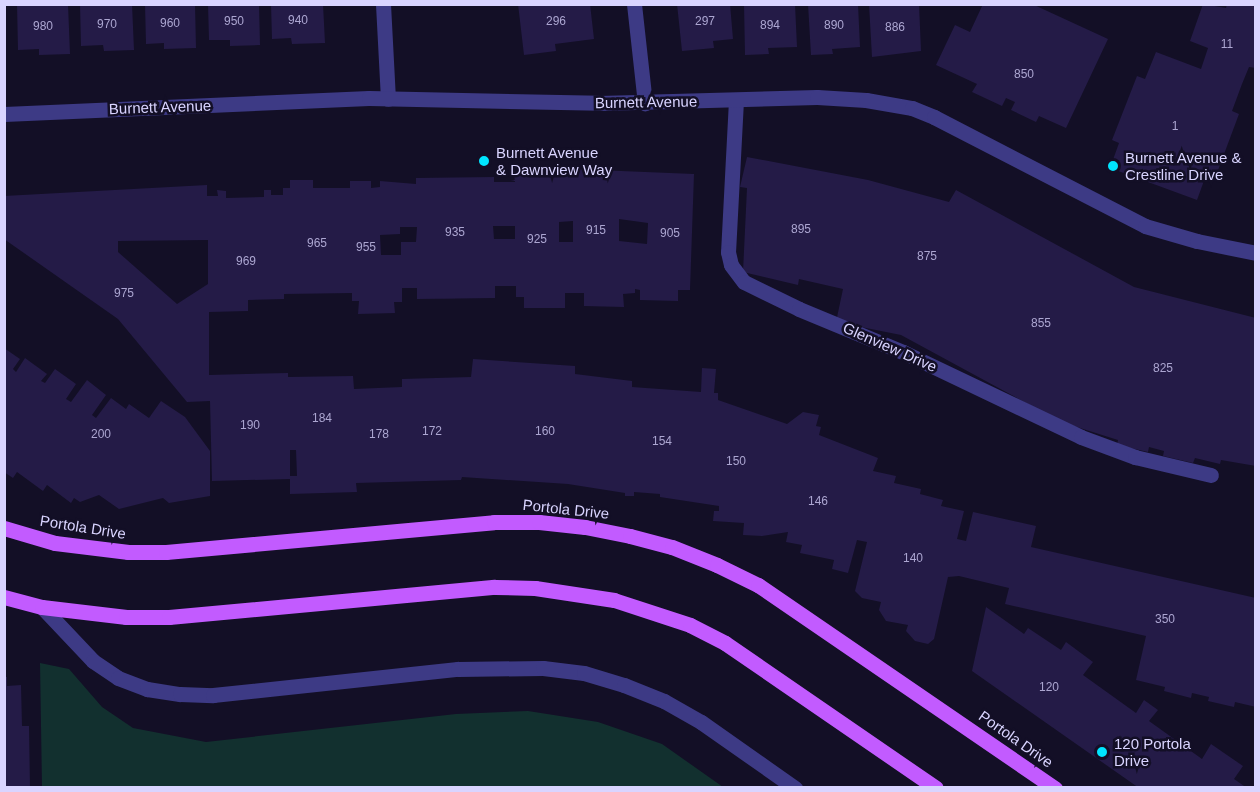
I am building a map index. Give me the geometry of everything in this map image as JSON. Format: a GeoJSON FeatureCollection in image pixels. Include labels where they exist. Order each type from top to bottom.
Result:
{"type":"FeatureCollection","features":[{"type":"Feature","properties":{"kind":"main road","name":"Portola Drive"},"geometry":{"type":"LineString","coordinates":[[4,528],[55,543],[128,552],[166,552],[494,522],[539,522],[585,527],[630,536],[699,558],[758,585],[1055,788]]}},
{"type":"Feature","properties":{"kind":"main road"},"geometry":{"type":"LineString","coordinates":[[4,597],[42,607],[115,617],[169,616],[495,587],[535,588],[614,600],[690,625],[725,643],[936,788]]}},
{"type":"Feature","properties":{"kind":"street"},"geometry":{"type":"LineString","coordinates":[[383,4],[388,99]]}},
{"type":"Feature","properties":{"kind":"street"},"geometry":{"type":"LineString","coordinates":[[634,4],[645,103]]}},
{"type":"Feature","properties":{"kind":"street","name":"Burnett Avenue"},"geometry":{"type":"LineString","coordinates":[[4,114],[388,99],[645,103],[842,98],[912,108],[953,126],[1145,226],[1184,238],[1255,249]]}},
{"type":"Feature","properties":{"kind":"street","name":"Glenview Drive"},"geometry":{"type":"LineString","coordinates":[[736,100],[728,252],[731,265],[744,282],[799,309],[903,352],[1107,448],[1211,475]]}},
{"type":"Feature","properties":{"kind":"street"},"geometry":{"type":"LineString","coordinates":[[42,607],[93,661],[118,678],[147,689],[180,694],[213,695],[458,669],[543,668],[584,673],[624,685],[664,701],[701,722],[795,788]]}},
{"type":"Feature","properties":{"kind":"green space"},"geometry":{"type":"Polygon","coordinates":[[[40,663],[69,669],[102,707],[133,728],[206,742],[456,714],[528,711],[598,722],[662,744],[723,787],[42,787],[40,663]]]}},
{"type":"Feature","properties":{"kind":"building"},"geometry":{"type":"Polygon","coordinates":[[[17,4],[68,4],[70,54],[39,55],[39,49],[18,50],[17,4]]]}},
{"type":"Feature","properties":{"kind":"building"},"geometry":{"type":"Polygon","coordinates":[[[80,4],[132,4],[134,50],[104,51],[103,45],[81,46],[80,4]]]}},
{"type":"Feature","properties":{"kind":"building"},"geometry":{"type":"Polygon","coordinates":[[[145,4],[195,4],[196,48],[164,49],[164,43],[146,44],[145,4]]]}},
{"type":"Feature","properties":{"kind":"building"},"geometry":{"type":"Polygon","coordinates":[[[208,4],[259,4],[260,45],[230,46],[230,40],[209,40],[208,4]]]}},
{"type":"Feature","properties":{"kind":"building"},"geometry":{"type":"Polygon","coordinates":[[[271,4],[323,4],[325,43],[292,44],[291,38],[272,39],[271,4]]]}},
{"type":"Feature","properties":{"kind":"building"},"geometry":{"type":"Polygon","coordinates":[[[518,4],[590,4],[594,39],[555,44],[556,51],[524,55],[518,4]]]}},
{"type":"Feature","properties":{"kind":"building"},"geometry":{"type":"Polygon","coordinates":[[[677,4],[730,4],[733,39],[713,41],[714,48],[682,51],[677,4]]]}},
{"type":"Feature","properties":{"kind":"building"},"geometry":{"type":"Polygon","coordinates":[[[744,4],[795,4],[797,47],[768,48],[769,54],[745,55],[744,4]]]}},
{"type":"Feature","properties":{"kind":"building"},"geometry":{"type":"Polygon","coordinates":[[[808,4],[858,4],[860,47],[832,49],[833,54],[811,55],[808,4]]]}},
{"type":"Feature","properties":{"kind":"building"},"geometry":{"type":"Polygon","coordinates":[[[869,4],[919,4],[921,51],[872,57],[869,4]]]}},
{"type":"Feature","properties":{"kind":"building"},"geometry":{"type":"Polygon","coordinates":[[[983,4],[1032,4],[1108,39],[1066,128],[1039,116],[1036,122],[1011,110],[1015,102],[1006,98],[1002,106],[972,92],[977,84],[936,65],[955,25],[970,32],[983,4]]]}},
{"type":"Feature","properties":{"kind":"building"},"geometry":{"type":"Polygon","coordinates":[[[1203,4],[1226,8],[1227,4],[1256,4],[1256,68],[1249,67],[1242,84],[1232,111],[1239,114],[1214,181],[1205,178],[1197,200],[1110,168],[1119,143],[1112,140],[1137,76],[1145,79],[1156,52],[1201,69],[1208,48],[1190,41],[1203,4]]]}},
{"type":"Feature","properties":{"kind":"building"},"geometry":{"type":"Polygon","coordinates":[[[747,157],[868,180],[949,202],[956,190],[1134,287],[1256,318],[1256,466],[1221,460],[1220,464],[1195,458],[1193,463],[1163,456],[1164,451],[1149,447],[1148,452],[1117,445],[1118,440],[1061,422],[901,335],[836,322],[843,289],[799,279],[798,285],[743,272],[747,188],[740,187],[747,157]]]}},
{"type":"Feature","properties":{"kind":"building"},"geometry":{"type":"Polygon","coordinates":[[[572,169],[694,174],[690,290],[678,290],[678,301],[640,300],[640,290],[635,289],[635,293],[623,294],[624,307],[584,306],[584,293],[565,293],[565,308],[524,308],[524,297],[516,297],[516,286],[495,286],[495,298],[417,299],[417,288],[402,288],[402,302],[394,302],[395,313],[358,314],[359,301],[352,301],[352,293],[284,294],[284,299],[248,300],[248,311],[209,312],[209,375],[288,373],[288,377],[353,376],[354,389],[402,387],[402,379],[471,377],[473,359],[575,366],[575,374],[632,381],[632,387],[701,392],[702,368],[716,369],[714,393],[718,393],[718,400],[787,424],[803,412],[819,415],[816,426],[821,427],[819,435],[878,458],[873,471],[896,476],[894,483],[921,489],[920,494],[943,500],[941,506],[964,511],[957,539],[966,541],[973,512],[1036,526],[1031,547],[1256,598],[1256,707],[1235,702],[1234,707],[1208,701],[1209,697],[1192,693],[1191,698],[1164,691],[1165,687],[1136,680],[1146,636],[1005,604],[1009,588],[959,576],[948,577],[934,639],[928,644],[915,641],[906,631],[908,625],[886,621],[879,610],[881,602],[862,598],[855,591],[867,542],[857,540],[848,573],[832,569],[834,560],[800,553],[802,545],[786,542],[788,532],[762,536],[743,535],[744,523],[713,521],[714,511],[719,511],[719,506],[660,497],[660,494],[634,492],[634,496],[625,496],[625,493],[568,484],[462,477],[461,480],[356,483],[357,492],[290,494],[290,479],[212,481],[210,401],[187,402],[118,319],[4,239],[4,196],[207,185],[207,196],[218,196],[217,190],[226,191],[226,198],[264,197],[264,190],[271,190],[271,195],[283,195],[283,188],[290,188],[290,180],[313,180],[313,188],[350,188],[350,181],[371,181],[371,188],[380,187],[380,181],[416,184],[416,178],[494,177],[494,182],[515,182],[514,174],[572,173],[572,169]],[[619,219],[619,241],[647,244],[648,223],[619,219]],[[573,221],[559,222],[559,242],[573,242],[573,221]],[[493,226],[494,239],[515,239],[515,226],[493,226]],[[400,227],[400,234],[380,235],[381,255],[401,255],[401,242],[416,242],[417,227],[400,227]],[[208,240],[118,241],[118,252],[177,304],[208,284],[208,240]],[[290,450],[290,476],[297,476],[296,450],[290,450]]]}},
{"type":"Feature","properties":{"kind":"building"},"geometry":{"type":"Polygon","coordinates":[[[4,348],[20,359],[13,369],[16,372],[25,358],[47,374],[41,381],[45,383],[55,369],[76,384],[66,399],[71,402],[87,380],[106,395],[92,415],[96,418],[111,398],[126,409],[129,404],[149,418],[161,401],[185,417],[210,451],[210,496],[169,503],[163,498],[119,509],[99,495],[80,502],[74,498],[71,503],[47,485],[43,491],[17,472],[13,478],[4,472],[4,348]]]}},
{"type":"Feature","properties":{"kind":"building"},"geometry":{"type":"Polygon","coordinates":[[[986,607],[1024,634],[1028,628],[1061,650],[1066,642],[1093,662],[1083,675],[1136,713],[1144,700],[1158,710],[1149,721],[1202,759],[1211,744],[1243,766],[1234,779],[1247,788],[1139,788],[972,671],[986,607]]]}},
{"type":"Feature","properties":{"kind":"building"},"geometry":{"type":"Polygon","coordinates":[[[4,677],[7,677],[7,686],[21,685],[22,726],[29,726],[30,788],[4,788],[4,677]]]}},
{"type":"Feature","properties":{"kind":"place","name":"Burnett Avenue & Dawnview Way"},"geometry":{"type":"Point","coordinates":[484,161]}},
{"type":"Feature","properties":{"kind":"place","name":"Burnett Avenue & Crestline Drive"},"geometry":{"type":"Point","coordinates":[1113,166]}},
{"type":"Feature","properties":{"kind":"place","name":"120 Portola Drive"},"geometry":{"type":"Point","coordinates":[1102,752]}}]}
